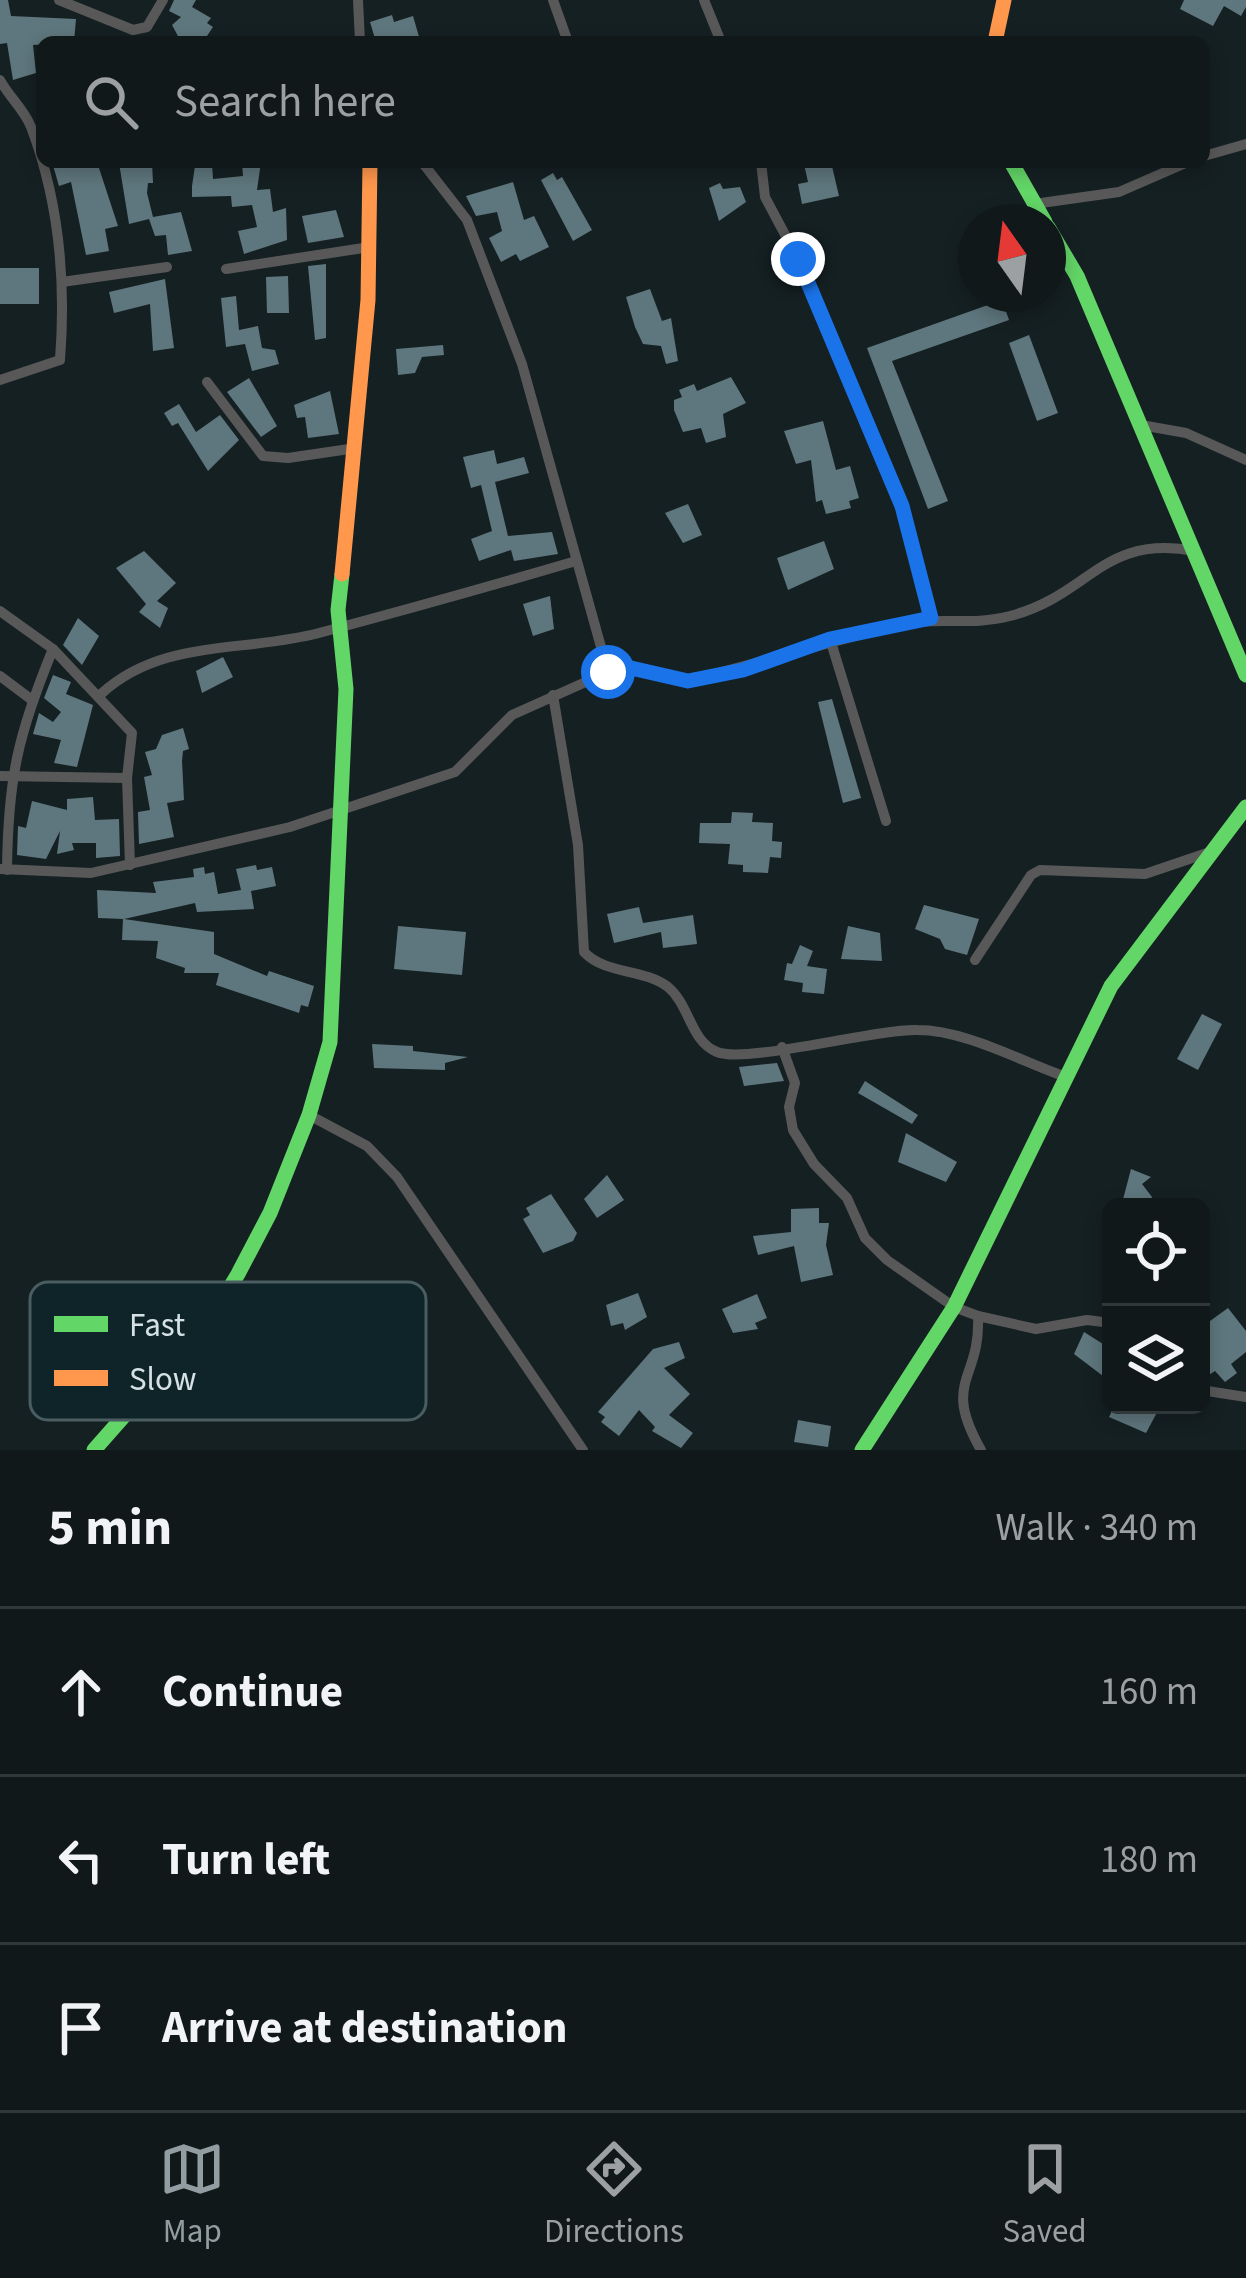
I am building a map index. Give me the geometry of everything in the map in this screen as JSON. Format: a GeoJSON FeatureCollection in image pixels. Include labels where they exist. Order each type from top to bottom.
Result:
{"type":"FeatureCollection","features":[{"type":"Feature","properties":{"kind":"street"},"geometry":{"type":"LineString","coordinates":[[59,0],[133,30],[147,27],[163,0]]}},
{"type":"Feature","properties":{"kind":"street"},"geometry":{"type":"LineString","coordinates":[[358,0],[360,36]]}},
{"type":"Feature","properties":{"kind":"street"},"geometry":{"type":"LineString","coordinates":[[553,0],[566,36]]}},
{"type":"Feature","properties":{"kind":"street"},"geometry":{"type":"LineString","coordinates":[[704,0],[719,36]]}},
{"type":"Feature","properties":{"kind":"street"},"geometry":{"type":"LineString","coordinates":[[996,36],[1004,0]]}},
{"type":"Feature","properties":{"kind":"street"},"geometry":{"type":"LineString","coordinates":[[0,80],[4,97],[31,128],[36,148]]}},
{"type":"Feature","properties":{"kind":"street"},"geometry":{"type":"LineString","coordinates":[[1210,154],[1246,144]]}},
{"type":"Feature","properties":{"kind":"street"},"geometry":{"type":"LineString","coordinates":[[0,380],[60,360],[62,282],[56,230],[41,168]]}},
{"type":"Feature","properties":{"kind":"street"},"geometry":{"type":"LineString","coordinates":[[232,1282],[270,1213],[309,1115],[330,1042],[346,689],[339,626],[370,247],[370,168]]}},
{"type":"Feature","properties":{"kind":"street"},"geometry":{"type":"LineString","coordinates":[[428,168],[445,185],[474,237],[522,364],[608,672]]}},
{"type":"Feature","properties":{"kind":"street"},"geometry":{"type":"LineString","coordinates":[[761,168],[765,197],[807,275],[902,506],[931,618]]}},
{"type":"Feature","properties":{"kind":"street"},"geometry":{"type":"LineString","coordinates":[[1014,168],[1034,204],[1119,192],[1174,168]]}},
{"type":"Feature","properties":{"kind":"street"},"geometry":{"type":"LineString","coordinates":[[226,268],[370,247]]}},
{"type":"Feature","properties":{"kind":"street"},"geometry":{"type":"LineString","coordinates":[[1066,257],[1246,676]]}},
{"type":"Feature","properties":{"kind":"street"},"geometry":{"type":"LineString","coordinates":[[62,282],[167,267]]}},
{"type":"Feature","properties":{"kind":"street"},"geometry":{"type":"LineString","coordinates":[[207,382],[263,456],[288,458],[356,448]]}},
{"type":"Feature","properties":{"kind":"street"},"geometry":{"type":"LineString","coordinates":[[1141,425],[1186,433],[1246,460]]}},
{"type":"Feature","properties":{"kind":"street"},"geometry":{"type":"LineString","coordinates":[[52,649],[5,776],[3,869],[51,875],[130,865],[340,813],[454,772],[512,715],[608,672],[631,668],[688,681],[743,670],[830,639],[931,618],[974,623],[1012,616],[1040,606],[1144,545],[1195,550]]}},
{"type":"Feature","properties":{"kind":"street"},"geometry":{"type":"LineString","coordinates":[[101,694],[134,668],[171,654],[339,626],[576,561]]}},
{"type":"Feature","properties":{"kind":"street"},"geometry":{"type":"LineString","coordinates":[[0,610],[101,694],[133,733],[127,778],[130,865]]}},
{"type":"Feature","properties":{"kind":"street"},"geometry":{"type":"LineString","coordinates":[[830,639],[886,821]]}},
{"type":"Feature","properties":{"kind":"street"},"geometry":{"type":"LineString","coordinates":[[0,676],[32,700]]}},
{"type":"Feature","properties":{"kind":"street"},"geometry":{"type":"LineString","coordinates":[[553,695],[578,845],[584,952],[608,967],[647,976],[668,988],[698,1036],[714,1051],[728,1055],[877,1032],[942,1031],[1066,1077]]}},
{"type":"Feature","properties":{"kind":"street"},"geometry":{"type":"LineString","coordinates":[[5,776],[127,778]]}},
{"type":"Feature","properties":{"kind":"street"},"geometry":{"type":"LineString","coordinates":[[862,1450],[954,1307],[1111,986],[1246,807]]}},
{"type":"Feature","properties":{"kind":"street"},"geometry":{"type":"LineString","coordinates":[[975,960],[1027,880],[1040,870],[1145,874],[1216,850]]}},
{"type":"Feature","properties":{"kind":"street"},"geometry":{"type":"LineString","coordinates":[[782,1046],[795,1083],[790,1123],[814,1164],[847,1198],[876,1250],[954,1307],[978,1316],[1036,1329],[1087,1320],[1102,1322]]}},
{"type":"Feature","properties":{"kind":"street"},"geometry":{"type":"LineString","coordinates":[[309,1115],[367,1146],[397,1177],[583,1450]]}},
{"type":"Feature","properties":{"kind":"street"},"geometry":{"type":"LineString","coordinates":[[978,1316],[972,1363],[961,1398],[963,1417],[982,1450]]}},
{"type":"Feature","properties":{"kind":"street"},"geometry":{"type":"LineString","coordinates":[[1210,1391],[1246,1397]]}},
{"type":"Feature","properties":{"kind":"street"},"geometry":{"type":"LineString","coordinates":[[94,1450],[120,1420]]}},
{"type":"Feature","properties":{"kind":"building"},"geometry":{"type":"Polygon","coordinates":[[[0,0],[8,0],[11,16],[76,19],[75,36],[36,36],[36,73],[13,80],[7,43],[0,44],[0,0]]]}},
{"type":"Feature","properties":{"kind":"building"},"geometry":{"type":"Polygon","coordinates":[[[174,0],[196,0],[192,7],[211,18],[207,23],[213,27],[207,36],[178,36],[172,25],[181,17],[169,11],[174,0]]]}},
{"type":"Feature","properties":{"kind":"building"},"geometry":{"type":"Polygon","coordinates":[[[1184,0],[1246,0],[1246,7],[1241,16],[1224,6],[1213,26],[1180,9],[1184,0]]]}},
{"type":"Feature","properties":{"kind":"building"},"geometry":{"type":"Polygon","coordinates":[[[392,15],[394,22],[413,16],[419,36],[374,36],[370,22],[392,15]]]}},
{"type":"Feature","properties":{"kind":"building"},"geometry":{"type":"Polygon","coordinates":[[[54,168],[99,168],[118,226],[105,229],[109,251],[86,255],[71,182],[59,186],[54,168]]]}},
{"type":"Feature","properties":{"kind":"building"},"geometry":{"type":"Polygon","coordinates":[[[120,168],[152,168],[153,183],[148,183],[147,193],[153,217],[181,212],[192,251],[168,255],[166,235],[155,236],[149,219],[129,224],[120,168]]]}},
{"type":"Feature","properties":{"kind":"building"},"geometry":{"type":"Polygon","coordinates":[[[195,168],[212,168],[213,179],[243,176],[242,168],[260,168],[257,190],[270,189],[273,212],[286,208],[287,240],[244,254],[238,231],[257,227],[252,205],[232,207],[231,196],[192,197],[195,168]]]}},
{"type":"Feature","properties":{"kind":"building"},"geometry":{"type":"Polygon","coordinates":[[[805,168],[832,168],[839,196],[802,204],[798,184],[808,182],[805,168]]]}},
{"type":"Feature","properties":{"kind":"building"},"geometry":{"type":"Polygon","coordinates":[[[553,173],[557,180],[562,177],[592,230],[573,241],[541,180],[553,173]]]}},
{"type":"Feature","properties":{"kind":"building"},"geometry":{"type":"Polygon","coordinates":[[[513,182],[524,220],[534,216],[549,247],[520,261],[516,254],[501,262],[489,238],[502,231],[497,212],[476,216],[466,196],[513,182]]]}},
{"type":"Feature","properties":{"kind":"building"},"geometry":{"type":"Polygon","coordinates":[[[720,183],[723,189],[740,187],[746,202],[719,221],[709,188],[720,183]]]}},
{"type":"Feature","properties":{"kind":"building"},"geometry":{"type":"Polygon","coordinates":[[[336,210],[344,237],[308,243],[302,216],[336,210]]]}},
{"type":"Feature","properties":{"kind":"building"},"geometry":{"type":"Polygon","coordinates":[[[326,264],[326,338],[315,340],[308,266],[326,264]]]}},
{"type":"Feature","properties":{"kind":"building"},"geometry":{"type":"Polygon","coordinates":[[[0,268],[39,268],[39,304],[0,304],[0,268]]]}},
{"type":"Feature","properties":{"kind":"building"},"geometry":{"type":"Polygon","coordinates":[[[288,276],[289,313],[267,313],[266,277],[288,276]]]}},
{"type":"Feature","properties":{"kind":"building"},"geometry":{"type":"Polygon","coordinates":[[[165,279],[174,348],[153,351],[150,304],[114,313],[109,292],[165,279]]]}},
{"type":"Feature","properties":{"kind":"building"},"geometry":{"type":"Polygon","coordinates":[[[650,289],[662,321],[671,318],[678,361],[666,364],[661,346],[643,344],[635,327],[626,297],[650,289]]]}},
{"type":"Feature","properties":{"kind":"building"},"geometry":{"type":"Polygon","coordinates":[[[236,296],[239,330],[258,326],[262,348],[275,350],[279,364],[252,371],[245,344],[226,347],[221,298],[236,296]]]}},
{"type":"Feature","properties":{"kind":"building"},"geometry":{"type":"Polygon","coordinates":[[[968,312],[1006,312],[1009,320],[892,361],[948,501],[928,509],[867,348],[968,312]]]}},
{"type":"Feature","properties":{"kind":"building"},"geometry":{"type":"Polygon","coordinates":[[[1029,335],[1058,413],[1037,421],[1009,343],[1029,335]]]}},
{"type":"Feature","properties":{"kind":"building"},"geometry":{"type":"Polygon","coordinates":[[[443,345],[444,355],[422,357],[415,373],[398,375],[396,349],[443,345]]]}},
{"type":"Feature","properties":{"kind":"building"},"geometry":{"type":"Polygon","coordinates":[[[731,377],[746,403],[723,414],[726,437],[706,443],[701,428],[683,432],[674,410],[674,400],[682,397],[679,390],[694,384],[697,391],[731,377]]]}},
{"type":"Feature","properties":{"kind":"building"},"geometry":{"type":"Polygon","coordinates":[[[249,378],[277,426],[261,437],[227,392],[249,378]]]}},
{"type":"Feature","properties":{"kind":"building"},"geometry":{"type":"Polygon","coordinates":[[[330,391],[339,434],[308,438],[305,417],[297,418],[294,405],[330,391]]]}},
{"type":"Feature","properties":{"kind":"building"},"geometry":{"type":"Polygon","coordinates":[[[179,404],[196,432],[220,415],[239,440],[208,471],[178,423],[172,426],[164,413],[179,404]]]}},
{"type":"Feature","properties":{"kind":"building"},"geometry":{"type":"Polygon","coordinates":[[[823,421],[836,470],[850,466],[859,498],[849,501],[851,508],[826,514],[822,500],[816,502],[811,460],[796,464],[784,431],[823,421]]]}},
{"type":"Feature","properties":{"kind":"building"},"geometry":{"type":"Polygon","coordinates":[[[494,450],[497,464],[524,457],[529,473],[495,482],[508,536],[552,532],[558,554],[514,561],[511,550],[479,561],[471,539],[492,531],[481,485],[471,488],[463,457],[494,450]]]}},
{"type":"Feature","properties":{"kind":"building"},"geometry":{"type":"Polygon","coordinates":[[[688,504],[702,535],[683,543],[665,513],[688,504]]]}},
{"type":"Feature","properties":{"kind":"building"},"geometry":{"type":"Polygon","coordinates":[[[824,541],[834,569],[788,590],[777,558],[824,541]]]}},
{"type":"Feature","properties":{"kind":"building"},"geometry":{"type":"Polygon","coordinates":[[[144,551],[176,583],[157,601],[168,608],[160,628],[139,612],[146,604],[116,568],[144,551]]]}},
{"type":"Feature","properties":{"kind":"building"},"geometry":{"type":"Polygon","coordinates":[[[550,596],[554,629],[533,636],[523,604],[550,596]]]}},
{"type":"Feature","properties":{"kind":"building"},"geometry":{"type":"Polygon","coordinates":[[[78,618],[99,636],[82,665],[63,645],[78,618]]]}},
{"type":"Feature","properties":{"kind":"building"},"geometry":{"type":"Polygon","coordinates":[[[223,657],[233,677],[202,693],[196,671],[223,657]]]}},
{"type":"Feature","properties":{"kind":"building"},"geometry":{"type":"Polygon","coordinates":[[[53,675],[71,682],[66,694],[93,705],[77,767],[54,763],[61,740],[33,734],[39,713],[53,722],[61,712],[44,698],[53,675]]]}},
{"type":"Feature","properties":{"kind":"building"},"geometry":{"type":"Polygon","coordinates":[[[832,699],[861,798],[843,803],[818,702],[832,699]]]}},
{"type":"Feature","properties":{"kind":"building"},"geometry":{"type":"Polygon","coordinates":[[[183,728],[189,749],[183,751],[182,761],[184,800],[167,803],[174,837],[139,844],[138,812],[150,810],[144,777],[152,775],[145,752],[156,749],[162,735],[183,728]]]}},
{"type":"Feature","properties":{"kind":"building"},"geometry":{"type":"Polygon","coordinates":[[[93,797],[95,820],[119,819],[120,856],[96,858],[96,843],[72,843],[74,850],[57,854],[60,831],[46,859],[17,855],[18,826],[26,828],[32,801],[67,810],[67,799],[93,797]]]}},
{"type":"Feature","properties":{"kind":"building"},"geometry":{"type":"Polygon","coordinates":[[[732,812],[753,813],[752,822],[773,823],[772,841],[782,842],[781,858],[770,857],[768,873],[743,872],[743,865],[728,864],[730,844],[699,843],[700,823],[731,823],[732,812]]]}},
{"type":"Feature","properties":{"kind":"building"},"geometry":{"type":"Polygon","coordinates":[[[256,865],[257,870],[272,867],[276,886],[251,891],[254,909],[197,912],[195,903],[124,919],[214,932],[214,954],[267,976],[269,971],[314,986],[308,1007],[301,1005],[299,1013],[216,985],[219,973],[184,973],[185,968],[156,958],[158,941],[122,940],[123,919],[98,918],[97,890],[156,893],[153,882],[194,877],[193,869],[204,867],[205,874],[214,872],[218,894],[241,890],[236,869],[256,865]]]}},
{"type":"Feature","properties":{"kind":"building"},"geometry":{"type":"Polygon","coordinates":[[[924,905],[979,919],[967,955],[945,949],[940,939],[915,929],[924,905]]]}},
{"type":"Feature","properties":{"kind":"building"},"geometry":{"type":"Polygon","coordinates":[[[639,907],[643,923],[693,915],[697,944],[663,948],[661,932],[614,943],[607,914],[639,907]]]}},
{"type":"Feature","properties":{"kind":"building"},"geometry":{"type":"Polygon","coordinates":[[[398,926],[466,932],[462,975],[394,969],[398,926]]]}},
{"type":"Feature","properties":{"kind":"building"},"geometry":{"type":"Polygon","coordinates":[[[848,926],[880,933],[882,961],[841,959],[848,926]]]}},
{"type":"Feature","properties":{"kind":"building"},"geometry":{"type":"Polygon","coordinates":[[[800,945],[813,951],[807,966],[827,969],[824,994],[802,992],[803,983],[784,980],[787,963],[792,964],[800,945]]]}},
{"type":"Feature","properties":{"kind":"building"},"geometry":{"type":"Polygon","coordinates":[[[1202,1014],[1222,1024],[1198,1070],[1177,1059],[1202,1014]]]}},
{"type":"Feature","properties":{"kind":"building"},"geometry":{"type":"Polygon","coordinates":[[[372,1044],[468,1057],[445,1063],[445,1070],[374,1068],[372,1044]]]}},
{"type":"Feature","properties":{"kind":"building"},"geometry":{"type":"Polygon","coordinates":[[[777,1063],[784,1081],[744,1086],[739,1067],[777,1063]]]}},
{"type":"Feature","properties":{"kind":"building"},"geometry":{"type":"Polygon","coordinates":[[[865,1081],[918,1115],[912,1124],[858,1093],[865,1081]]]}},
{"type":"Feature","properties":{"kind":"building"},"geometry":{"type":"Polygon","coordinates":[[[906,1133],[957,1162],[946,1182],[898,1162],[906,1133]]]}},
{"type":"Feature","properties":{"kind":"building"},"geometry":{"type":"Polygon","coordinates":[[[1131,1169],[1151,1177],[1142,1184],[1152,1198],[1123,1198],[1131,1169]]]}},
{"type":"Feature","properties":{"kind":"building"},"geometry":{"type":"Polygon","coordinates":[[[607,1175],[624,1200],[597,1218],[584,1199],[607,1175]]]}},
{"type":"Feature","properties":{"kind":"building"},"geometry":{"type":"Polygon","coordinates":[[[551,1194],[577,1233],[573,1241],[543,1253],[523,1219],[530,1215],[526,1208],[551,1194]]]}},
{"type":"Feature","properties":{"kind":"building"},"geometry":{"type":"Polygon","coordinates":[[[819,1208],[819,1223],[829,1223],[826,1245],[833,1275],[801,1282],[794,1246],[758,1255],[753,1236],[791,1232],[791,1209],[819,1208]]]}},
{"type":"Feature","properties":{"kind":"building"},"geometry":{"type":"Polygon","coordinates":[[[638,1293],[647,1317],[625,1330],[623,1323],[611,1326],[606,1305],[638,1293]]]}},
{"type":"Feature","properties":{"kind":"building"},"geometry":{"type":"Polygon","coordinates":[[[757,1294],[767,1318],[755,1323],[758,1329],[733,1333],[722,1309],[757,1294]]]}},
{"type":"Feature","properties":{"kind":"building"},"geometry":{"type":"Polygon","coordinates":[[[1228,1308],[1246,1331],[1246,1352],[1231,1364],[1237,1373],[1225,1382],[1215,1371],[1210,1374],[1210,1321],[1228,1308]]]}},
{"type":"Feature","properties":{"kind":"building"},"geometry":{"type":"Polygon","coordinates":[[[1084,1332],[1102,1343],[1102,1375],[1074,1354],[1084,1332]]]}},
{"type":"Feature","properties":{"kind":"building"},"geometry":{"type":"Polygon","coordinates":[[[679,1342],[685,1358],[664,1368],[690,1394],[669,1415],[693,1433],[681,1448],[652,1431],[655,1427],[639,1410],[619,1436],[601,1422],[605,1417],[598,1412],[653,1349],[679,1342]]]}},
{"type":"Feature","properties":{"kind":"building"},"geometry":{"type":"Polygon","coordinates":[[[1110,1414],[1156,1414],[1146,1433],[1110,1414]]]}},
{"type":"Feature","properties":{"kind":"building"},"geometry":{"type":"Polygon","coordinates":[[[798,1420],[831,1426],[828,1447],[794,1442],[798,1420]]]}},
{"type":"Feature","properties":{"kind":"traffic: fast"},"geometry":{"type":"LineString","coordinates":[[1014,168],[1035,204]]}},
{"type":"Feature","properties":{"kind":"traffic: fast"},"geometry":{"type":"LineString","coordinates":[[1066,257],[1246,675]]}},
{"type":"Feature","properties":{"kind":"traffic: fast"},"geometry":{"type":"LineString","coordinates":[[233,1282],[270,1213],[309,1115],[330,1042],[346,689],[338,610],[342,574]]}},
{"type":"Feature","properties":{"kind":"traffic: fast"},"geometry":{"type":"LineString","coordinates":[[862,1450],[954,1307],[1111,986],[1246,807]]}},
{"type":"Feature","properties":{"kind":"traffic: fast"},"geometry":{"type":"LineString","coordinates":[[94,1450],[120,1420]]}},
{"type":"Feature","properties":{"kind":"traffic: slow"},"geometry":{"type":"LineString","coordinates":[[996,36],[1004,0]]}},
{"type":"Feature","properties":{"kind":"traffic: slow"},"geometry":{"type":"LineString","coordinates":[[342,574],[368,300],[370,168]]}},
{"type":"Feature","properties":{"kind":"route"},"geometry":{"type":"LineString","coordinates":[[608,672],[631,668],[688,681],[743,670],[830,639],[931,618],[902,506],[798,259]]}}]}
